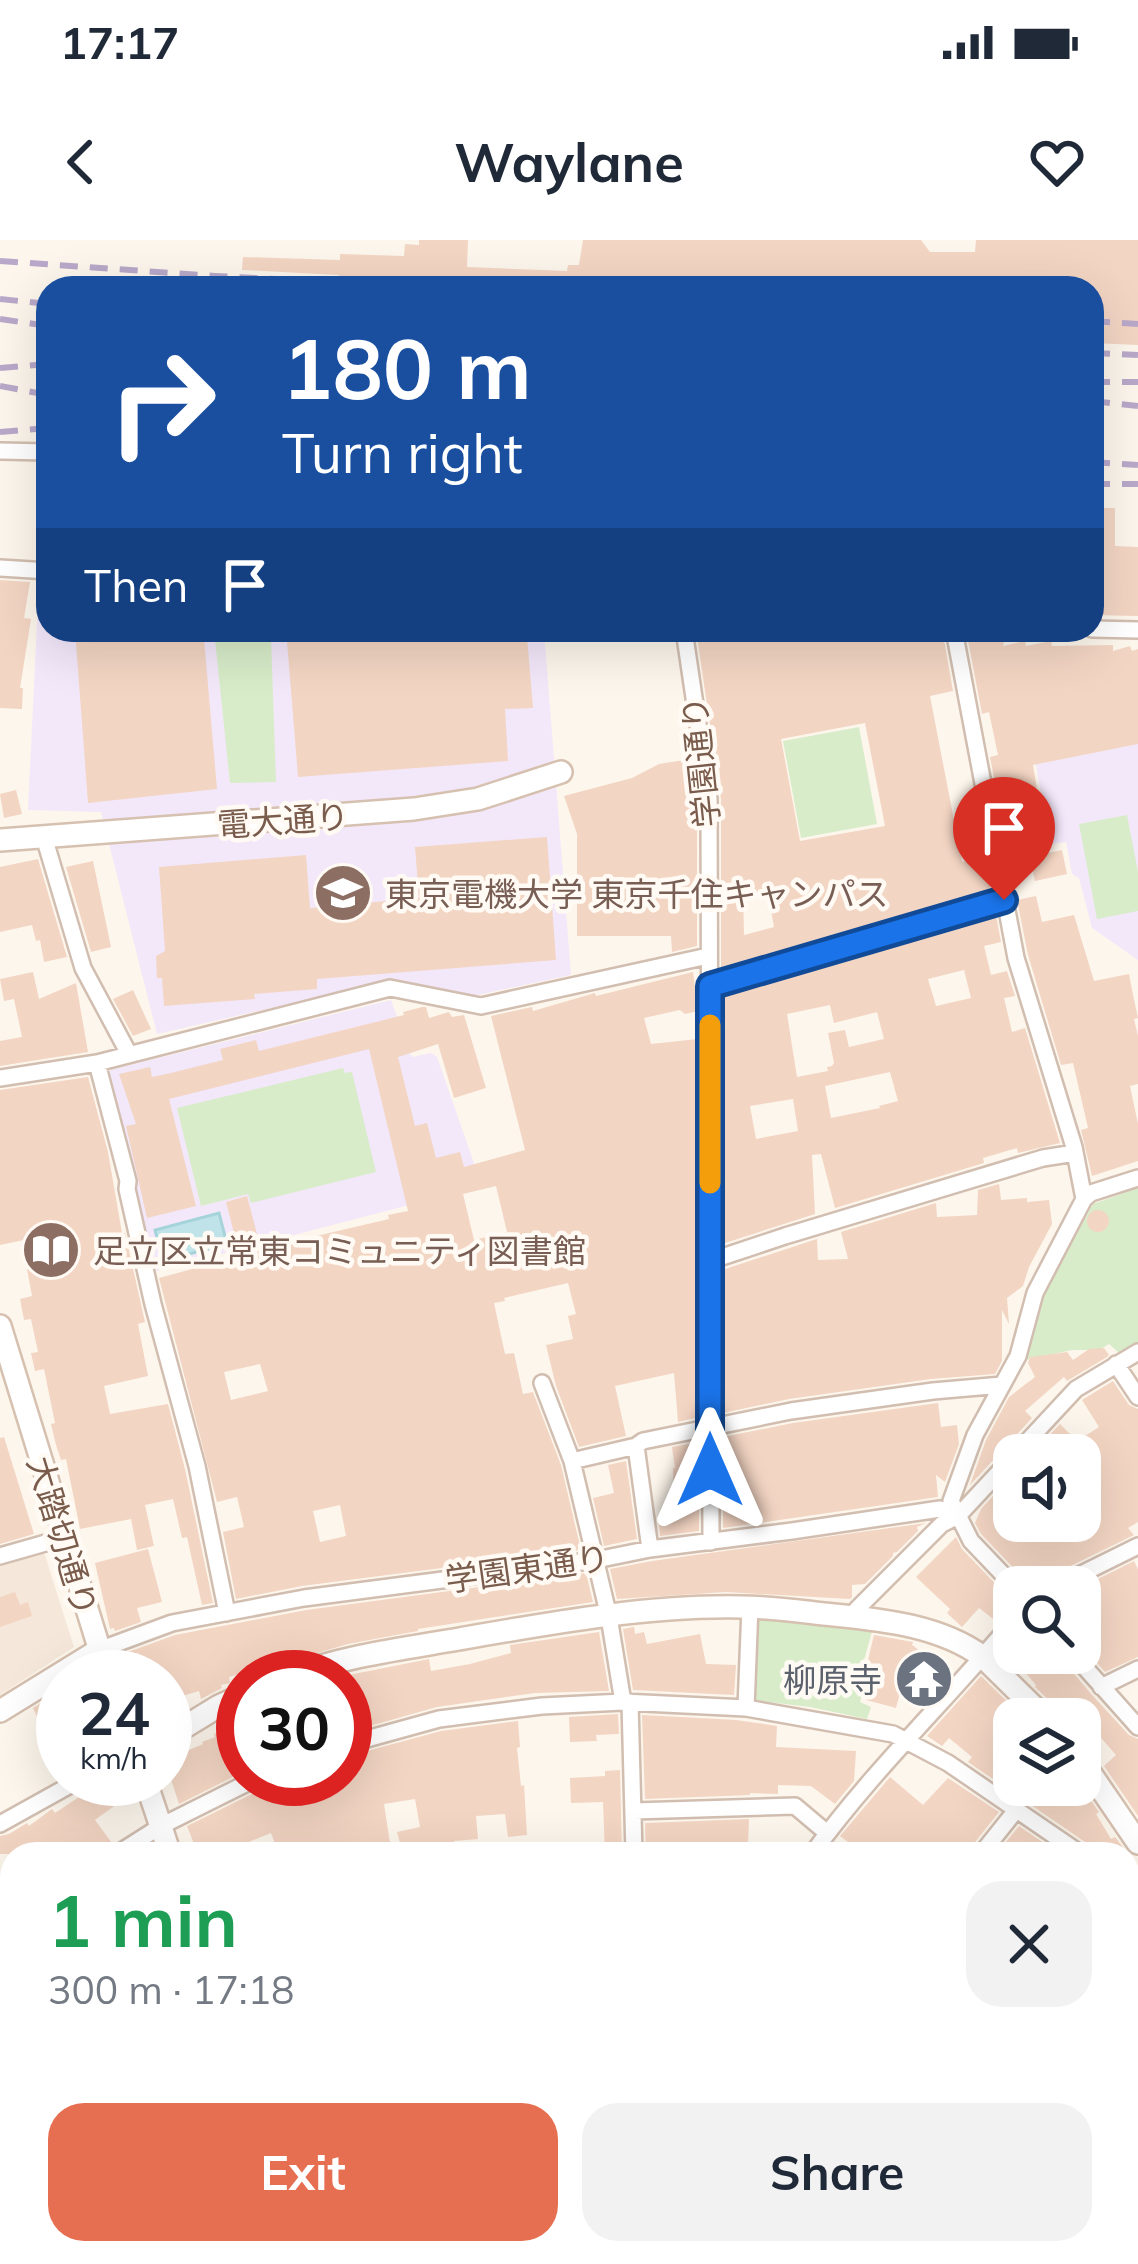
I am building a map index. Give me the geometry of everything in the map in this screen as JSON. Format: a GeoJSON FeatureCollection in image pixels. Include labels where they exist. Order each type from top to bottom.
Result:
{"type":"FeatureCollection","features":[{"type":"Feature","properties":{"kind":"street"},"geometry":{"type":"LineString","coordinates":[[0,451],[36,452]]}},
{"type":"Feature","properties":{"kind":"street"},"geometry":{"type":"LineString","coordinates":[[0,568],[36,570]]}},
{"type":"Feature","properties":{"kind":"street"},"geometry":{"type":"LineString","coordinates":[[1104,629],[1138,630]]}},
{"type":"Feature","properties":{"kind":"street","name":"学園通り"},"geometry":{"type":"LineString","coordinates":[[686,642],[709,799],[711,1542]]}},
{"type":"Feature","properties":{"kind":"street"},"geometry":{"type":"LineString","coordinates":[[956,642],[1021,976],[1075,1153],[1084,1199]]}},
{"type":"Feature","properties":{"kind":"street","name":"電大通り"},"geometry":{"type":"LineString","coordinates":[[0,840],[414,809],[478,799],[561,772]]}},
{"type":"Feature","properties":{"kind":"street"},"geometry":{"type":"LineString","coordinates":[[44,838],[83,968],[129,1054]]}},
{"type":"Feature","properties":{"kind":"street"},"geometry":{"type":"LineString","coordinates":[[710,986],[1004,900]]}},
{"type":"Feature","properties":{"kind":"street"},"geometry":{"type":"LineString","coordinates":[[0,1078],[97,1063],[390,988],[481,1006],[708,956]]}},
{"type":"Feature","properties":{"kind":"street"},"geometry":{"type":"LineString","coordinates":[[97,1063],[153,1304],[197,1466],[226,1612]]}},
{"type":"Feature","properties":{"kind":"street"},"geometry":{"type":"LineString","coordinates":[[710,1261],[1042,1158],[1075,1153]]}},
{"type":"Feature","properties":{"kind":"street"},"geometry":{"type":"LineString","coordinates":[[995,1566],[971,1541],[950,1501],[975,1435],[1018,1357],[1035,1294],[1084,1199],[1138,1178]]}},
{"type":"Feature","properties":{"kind":"street","name":"大踏切通り"},"geometry":{"type":"LineString","coordinates":[[0,1326],[99,1650]]}},
{"type":"Feature","properties":{"kind":"street"},"geometry":{"type":"LineString","coordinates":[[855,1617],[856,1610],[942,1524],[958,1516],[1076,1389],[1138,1352]]}},
{"type":"Feature","properties":{"kind":"street"},"geometry":{"type":"LineString","coordinates":[[1116,1364],[1138,1397]]}},
{"type":"Feature","properties":{"kind":"street"},"geometry":{"type":"LineString","coordinates":[[542,1382],[572,1461],[609,1617],[626,1702],[634,1842]]}},
{"type":"Feature","properties":{"kind":"street"},"geometry":{"type":"LineString","coordinates":[[572,1461],[643,1441],[791,1411],[1003,1384]]}},
{"type":"Feature","properties":{"kind":"street"},"geometry":{"type":"LineString","coordinates":[[636,1446],[650,1549]]}},
{"type":"Feature","properties":{"kind":"street","name":"学園東通り"},"geometry":{"type":"LineString","coordinates":[[99,1650],[172,1623],[343,1593],[940,1509],[958,1516]]}},
{"type":"Feature","properties":{"kind":"street"},"geometry":{"type":"LineString","coordinates":[[0,1556],[63,1538]]}},
{"type":"Feature","properties":{"kind":"street"},"geometry":{"type":"LineString","coordinates":[[1098,1566],[1138,1546]]}},
{"type":"Feature","properties":{"kind":"street"},"geometry":{"type":"LineString","coordinates":[[746,1708],[750,1607]]}},
{"type":"Feature","properties":{"kind":"street"},"geometry":{"type":"LineString","coordinates":[[372,1653],[682,1608],[750,1607],[855,1617],[925,1630],[983,1657],[1025,1698]]}},
{"type":"Feature","properties":{"kind":"street"},"geometry":{"type":"LineString","coordinates":[[820,1842],[993,1645]]}},
{"type":"Feature","properties":{"kind":"street"},"geometry":{"type":"LineString","coordinates":[[1101,1687],[1138,1669]]}},
{"type":"Feature","properties":{"kind":"street"},"geometry":{"type":"LineString","coordinates":[[1090,1674],[1138,1727]]}},
{"type":"Feature","properties":{"kind":"street"},"geometry":{"type":"LineString","coordinates":[[0,1711],[36,1689]]}},
{"type":"Feature","properties":{"kind":"street"},"geometry":{"type":"LineString","coordinates":[[372,1738],[439,1720],[542,1706],[626,1702],[746,1708],[906,1739],[1064,1842]]}},
{"type":"Feature","properties":{"kind":"street"},"geometry":{"type":"LineString","coordinates":[[1101,1789],[1137,1842]]}},
{"type":"Feature","properties":{"kind":"street"},"geometry":{"type":"LineString","coordinates":[[136,1842],[216,1798]]}},
{"type":"Feature","properties":{"kind":"street"},"geometry":{"type":"LineString","coordinates":[[0,1825],[36,1805]]}},
{"type":"Feature","properties":{"kind":"street"},"geometry":{"type":"LineString","coordinates":[[154,1806],[166,1842]]}},
{"type":"Feature","properties":{"kind":"street"},"geometry":{"type":"LineString","coordinates":[[634,1811],[795,1806],[827,1832]]}},
{"type":"Feature","properties":{"kind":"street"},"geometry":{"type":"LineString","coordinates":[[991,1842],[1017,1809]]}},
{"type":"Feature","properties":{"kind":"shaded area","name":"東京電機大学 東京千住キャンパス"},"geometry":{"type":"Polygon","coordinates":[[[36,642],[545,642],[571,975],[473,996],[394,980],[157,1034],[101,812],[28,810],[36,642]]]}},
{"type":"Feature","properties":{"kind":"shaded area"},"geometry":{"type":"Polygon","coordinates":[[[1138,675],[1138,960],[1092,928],[1066,842],[1050,844],[1025,702],[1138,675]]]}},
{"type":"Feature","properties":{"kind":"shaded area"},"geometry":{"type":"Polygon","coordinates":[[[391,1000],[412,1057],[431,1053],[437,1057],[482,1186],[152,1272],[136,1189],[106,1079],[110,1070],[391,1000]]]}},
{"type":"Feature","properties":{"kind":"shaded area"},"geometry":{"type":"Polygon","coordinates":[[[43,1549],[74,1647],[36,1650],[36,1672],[0,1695],[0,1562],[43,1549]]]}},
{"type":"Feature","properties":{"kind":"green space"},"geometry":{"type":"Polygon","coordinates":[[[215,642],[271,642],[276,782],[230,783],[215,642]]]}},
{"type":"Feature","properties":{"kind":"green space"},"geometry":{"type":"Polygon","coordinates":[[[859,727],[877,824],[801,838],[783,741],[859,727]]]}},
{"type":"Feature","properties":{"kind":"green space"},"geometry":{"type":"Polygon","coordinates":[[[1127,815],[1138,872],[1138,911],[1097,919],[1079,824],[1127,815]]]}},
{"type":"Feature","properties":{"kind":"green space"},"geometry":{"type":"Polygon","coordinates":[[[343,1068],[345,1073],[352,1072],[376,1172],[251,1203],[248,1194],[201,1206],[177,1108],[343,1068]]]}},
{"type":"Feature","properties":{"kind":"green space"},"geometry":{"type":"Polygon","coordinates":[[[1138,1188],[1138,1343],[1119,1353],[1109,1344],[1099,1350],[1072,1350],[1026,1360],[1046,1290],[1093,1204],[1138,1188]]]}},
{"type":"Feature","properties":{"kind":"green space"},"geometry":{"type":"Polygon","coordinates":[[[754,1615],[873,1628],[859,1678],[866,1681],[860,1702],[871,1707],[867,1719],[751,1700],[754,1615]]]}},
{"type":"Feature","properties":{"kind":"water"},"geometry":{"type":"Polygon","coordinates":[[[219,1213],[227,1244],[163,1261],[155,1230],[219,1213]]]}},
{"type":"Feature","properties":{"kind":"building"},"geometry":{"type":"Polygon","coordinates":[[[419,240],[468,240],[467,267],[567,271],[568,265],[579,265],[583,240],[921,240],[930,252],[975,252],[976,240],[1138,240],[1138,345],[1104,344],[1104,276],[339,276],[242,270],[243,257],[340,260],[340,254],[404,256],[405,244],[419,245],[419,240]]]}},
{"type":"Feature","properties":{"kind":"building"},"geometry":{"type":"Polygon","coordinates":[[[1104,508],[1115,508],[1115,546],[1138,547],[1138,616],[1104,615],[1104,508]]]}},
{"type":"Feature","properties":{"kind":"building"},"geometry":{"type":"Polygon","coordinates":[[[0,580],[30,582],[24,618],[31,619],[20,688],[22,709],[0,708],[0,580]]]}},
{"type":"Feature","properties":{"kind":"building"},"geometry":{"type":"Polygon","coordinates":[[[76,642],[204,642],[217,789],[88,803],[76,642]]]}},
{"type":"Feature","properties":{"kind":"building"},"geometry":{"type":"Polygon","coordinates":[[[287,642],[527,642],[533,708],[505,709],[508,761],[298,777],[287,642]]]}},
{"type":"Feature","properties":{"kind":"building"},"geometry":{"type":"Polygon","coordinates":[[[698,642],[944,642],[953,691],[930,696],[962,862],[985,857],[991,891],[721,970],[721,799],[698,642]],[[865,723],[781,739],[800,841],[885,826],[865,723]],[[743,895],[744,935],[774,927],[768,895],[743,895]]]}},
{"type":"Feature","properties":{"kind":"building"},"geometry":{"type":"Polygon","coordinates":[[[968,642],[1138,649],[1138,744],[1033,765],[1043,854],[1062,850],[1067,874],[1035,881],[1032,868],[1012,872],[1004,809],[1000,809],[990,757],[998,755],[989,712],[982,714],[968,642]]]}},
{"type":"Feature","properties":{"kind":"building"},"geometry":{"type":"Polygon","coordinates":[[[691,759],[697,800],[697,946],[672,952],[671,936],[577,936],[577,834],[564,796],[632,778],[659,764],[691,759]]]}},
{"type":"Feature","properties":{"kind":"building"},"geometry":{"type":"Polygon","coordinates":[[[16,790],[22,814],[4,818],[0,794],[16,790]]]}},
{"type":"Feature","properties":{"kind":"building"},"geometry":{"type":"Polygon","coordinates":[[[547,837],[556,960],[317,979],[317,989],[164,1006],[156,956],[165,951],[159,867],[306,855],[310,908],[419,898],[415,847],[547,837]]]}},
{"type":"Feature","properties":{"kind":"building"},"geometry":{"type":"Polygon","coordinates":[[[38,859],[67,957],[44,962],[32,925],[0,932],[0,867],[38,859]]]}},
{"type":"Feature","properties":{"kind":"building"},"geometry":{"type":"Polygon","coordinates":[[[93,861],[111,947],[91,952],[66,867],[93,861]]]}},
{"type":"Feature","properties":{"kind":"building"},"geometry":{"type":"Polygon","coordinates":[[[1036,896],[1042,922],[1074,915],[1094,981],[1129,974],[1138,1018],[1134,1019],[1138,1084],[1130,1086],[1138,1124],[1138,1161],[1092,1176],[1081,1130],[1088,1128],[1073,1063],[1061,1065],[1017,900],[1036,896]]]}},
{"type":"Feature","properties":{"kind":"building"},"geometry":{"type":"Polygon","coordinates":[[[996,915],[1001,942],[984,946],[991,975],[1007,971],[1015,996],[1004,998],[1012,1032],[1025,1028],[1060,1143],[1018,1153],[1017,1148],[983,1158],[984,1163],[835,1208],[821,1154],[812,1155],[815,1214],[722,1244],[722,995],[996,915]],[[964,970],[928,979],[936,1006],[971,998],[964,970]],[[830,1005],[787,1014],[797,1077],[832,1066],[828,1033],[845,1030],[849,1047],[884,1039],[877,1012],[834,1023],[830,1005]],[[890,1072],[825,1086],[831,1118],[898,1101],[890,1072]],[[793,1099],[750,1106],[756,1139],[798,1131],[793,1099]]]}},
{"type":"Feature","properties":{"kind":"building"},"geometry":{"type":"Polygon","coordinates":[[[33,972],[39,999],[76,983],[88,1052],[0,1066],[0,1041],[22,1037],[14,999],[4,1001],[0,979],[33,972]]]}},
{"type":"Feature","properties":{"kind":"building"},"geometry":{"type":"Polygon","coordinates":[[[693,972],[698,1011],[644,1018],[651,1044],[698,1039],[699,1417],[678,1422],[674,1373],[615,1386],[626,1436],[579,1447],[546,1345],[573,1339],[568,1316],[576,1314],[568,1283],[504,1298],[494,1303],[505,1354],[514,1353],[523,1394],[533,1392],[561,1465],[581,1550],[236,1599],[223,1532],[244,1527],[237,1497],[217,1502],[159,1278],[240,1256],[226,1202],[247,1196],[261,1249],[408,1211],[369,1049],[169,1099],[196,1206],[147,1218],[126,1126],[136,1124],[119,1074],[150,1067],[152,1077],[223,1060],[220,1049],[256,1040],[259,1051],[422,1007],[429,1018],[449,1012],[452,1017],[464,1015],[486,1088],[454,1098],[438,1044],[398,1057],[415,1126],[427,1123],[436,1158],[460,1152],[464,1167],[525,1150],[491,1016],[532,1007],[533,1011],[693,972]],[[496,1186],[463,1194],[474,1240],[507,1232],[496,1186]],[[260,1364],[224,1372],[231,1400],[268,1391],[260,1364]],[[340,1505],[313,1511],[320,1542],[346,1536],[340,1505]]]}},
{"type":"Feature","properties":{"kind":"building"},"geometry":{"type":"Polygon","coordinates":[[[133,990],[151,1029],[133,1036],[113,999],[133,990]]]}},
{"type":"Feature","properties":{"kind":"building"},"geometry":{"type":"Polygon","coordinates":[[[88,1077],[145,1322],[138,1324],[148,1376],[104,1386],[110,1414],[168,1404],[213,1603],[202,1605],[173,1499],[145,1505],[154,1546],[137,1550],[131,1519],[80,1529],[66,1459],[61,1460],[51,1424],[55,1423],[44,1369],[35,1371],[31,1353],[38,1352],[31,1319],[24,1320],[20,1299],[32,1296],[27,1269],[68,1261],[62,1232],[0,1245],[0,1090],[88,1077]]]}},
{"type":"Feature","properties":{"kind":"building"},"geometry":{"type":"Polygon","coordinates":[[[999,1184],[1001,1200],[1049,1200],[1052,1224],[1023,1286],[1007,1298],[1009,1324],[1002,1310],[1002,1361],[995,1374],[789,1399],[723,1413],[722,1270],[817,1239],[818,1260],[848,1259],[841,1232],[936,1203],[937,1217],[977,1215],[978,1190],[999,1184]]]}},
{"type":"Feature","properties":{"kind":"building"},"geometry":{"type":"Polygon","coordinates":[[[1098,1210],[1109,1221],[1098,1232],[1087,1221],[1098,1210]]]}},
{"type":"Feature","properties":{"kind":"building"},"geometry":{"type":"Polygon","coordinates":[[[1104,1348],[1109,1355],[1067,1381],[1064,1377],[1025,1411],[1032,1418],[1017,1434],[993,1434],[993,1460],[970,1485],[986,1440],[1009,1397],[1035,1377],[1030,1357],[1067,1352],[1073,1360],[1089,1349],[1104,1348]]]}},
{"type":"Feature","properties":{"kind":"building"},"geometry":{"type":"Polygon","coordinates":[[[1113,1381],[1129,1405],[1138,1409],[1138,1522],[1128,1528],[1134,1535],[1070,1566],[1012,1566],[975,1523],[993,1496],[993,1542],[1101,1542],[1101,1434],[1088,1434],[1099,1427],[1082,1400],[1113,1381]]]}},
{"type":"Feature","properties":{"kind":"building"},"geometry":{"type":"Polygon","coordinates":[[[938,1403],[941,1427],[957,1425],[959,1444],[945,1482],[936,1475],[938,1497],[723,1528],[723,1437],[938,1403]]]}},
{"type":"Feature","properties":{"kind":"building"},"geometry":{"type":"Polygon","coordinates":[[[1060,1424],[1070,1434],[1051,1434],[1060,1424]]]}},
{"type":"Feature","properties":{"kind":"building"},"geometry":{"type":"Polygon","coordinates":[[[4,1437],[34,1534],[0,1544],[0,1438],[4,1437]]]}},
{"type":"Feature","properties":{"kind":"building"},"geometry":{"type":"Polygon","coordinates":[[[699,1442],[699,1531],[660,1536],[658,1515],[674,1513],[672,1447],[699,1442]]]}},
{"type":"Feature","properties":{"kind":"building"},"geometry":{"type":"Polygon","coordinates":[[[626,1461],[637,1539],[604,1546],[593,1498],[614,1493],[608,1465],[626,1461]]]}},
{"type":"Feature","properties":{"kind":"building"},"geometry":{"type":"Polygon","coordinates":[[[926,1523],[865,1584],[852,1585],[850,1599],[726,1592],[617,1599],[610,1569],[652,1561],[926,1523]]]}},
{"type":"Feature","properties":{"kind":"building"},"geometry":{"type":"Polygon","coordinates":[[[956,1537],[993,1581],[993,1619],[979,1608],[962,1627],[916,1577],[956,1537]]]}},
{"type":"Feature","properties":{"kind":"building"},"geometry":{"type":"Polygon","coordinates":[[[148,1549],[162,1602],[137,1608],[141,1622],[110,1629],[95,1563],[148,1549]]]}},
{"type":"Feature","properties":{"kind":"building"},"geometry":{"type":"Polygon","coordinates":[[[1134,1561],[1138,1569],[1138,1657],[1105,1672],[1101,1668],[1101,1578],[1134,1561]]]}},
{"type":"Feature","properties":{"kind":"building"},"geometry":{"type":"Polygon","coordinates":[[[586,1573],[593,1602],[418,1629],[327,1650],[216,1650],[216,1691],[201,1699],[199,1691],[192,1693],[192,1650],[134,1650],[175,1635],[306,1610],[586,1573]]]}},
{"type":"Feature","properties":{"kind":"building"},"geometry":{"type":"Polygon","coordinates":[[[15,1592],[20,1605],[28,1602],[32,1616],[0,1627],[0,1597],[15,1592]]]}},
{"type":"Feature","properties":{"kind":"building"},"geometry":{"type":"Polygon","coordinates":[[[634,1627],[635,1634],[644,1632],[647,1644],[700,1634],[706,1664],[736,1665],[734,1695],[633,1690],[623,1629],[634,1627]]]}},
{"type":"Feature","properties":{"kind":"building"},"geometry":{"type":"Polygon","coordinates":[[[599,1632],[609,1691],[535,1693],[437,1707],[372,1725],[372,1670],[429,1659],[431,1671],[470,1664],[511,1653],[510,1645],[599,1632]]]}},
{"type":"Feature","properties":{"kind":"building"},"geometry":{"type":"Polygon","coordinates":[[[874,1635],[913,1642],[951,1674],[924,1703],[902,1686],[896,1708],[866,1700],[871,1679],[864,1677],[874,1635]]]}},
{"type":"Feature","properties":{"kind":"building"},"geometry":{"type":"Polygon","coordinates":[[[1027,1674],[1074,1674],[1095,1698],[1047,1698],[1027,1674]]]}},
{"type":"Feature","properties":{"kind":"building"},"geometry":{"type":"Polygon","coordinates":[[[981,1676],[1004,1698],[993,1698],[993,1779],[968,1762],[972,1757],[949,1738],[942,1746],[927,1736],[981,1676]]]}},
{"type":"Feature","properties":{"kind":"building"},"geometry":{"type":"Polygon","coordinates":[[[1101,1705],[1138,1739],[1138,1816],[1104,1766],[1116,1755],[1101,1738],[1101,1705]]]}},
{"type":"Feature","properties":{"kind":"building"},"geometry":{"type":"Polygon","coordinates":[[[618,1714],[619,1734],[570,1742],[569,1717],[618,1714]]]}},
{"type":"Feature","properties":{"kind":"building"},"geometry":{"type":"Polygon","coordinates":[[[642,1715],[777,1726],[776,1747],[856,1751],[854,1781],[835,1804],[811,1786],[778,1785],[778,1794],[645,1799],[642,1715]]]}},
{"type":"Feature","properties":{"kind":"building"},"geometry":{"type":"Polygon","coordinates":[[[518,1721],[527,1835],[508,1837],[505,1814],[476,1816],[478,1839],[400,1842],[397,1832],[420,1827],[415,1799],[384,1804],[390,1842],[274,1842],[271,1833],[249,1842],[193,1842],[187,1826],[228,1806],[372,1806],[372,1750],[441,1731],[518,1721]]]}},
{"type":"Feature","properties":{"kind":"building"},"geometry":{"type":"Polygon","coordinates":[[[214,1734],[216,1786],[192,1798],[192,1749],[214,1734]]]}},
{"type":"Feature","properties":{"kind":"building"},"geometry":{"type":"Polygon","coordinates":[[[620,1770],[622,1842],[605,1842],[603,1802],[571,1803],[570,1778],[605,1776],[605,1771],[620,1770]]]}},
{"type":"Feature","properties":{"kind":"building"},"geometry":{"type":"Polygon","coordinates":[[[890,1777],[923,1805],[948,1778],[999,1812],[975,1842],[848,1842],[840,1836],[890,1777]]]}},
{"type":"Feature","properties":{"kind":"building"},"geometry":{"type":"Polygon","coordinates":[[[66,1806],[114,1806],[95,1820],[111,1842],[0,1842],[0,1836],[29,1826],[52,1809],[55,1813],[66,1806]]]}},
{"type":"Feature","properties":{"kind":"building"},"geometry":{"type":"Polygon","coordinates":[[[1032,1806],[1095,1806],[1111,1839],[1119,1842],[1085,1842],[1032,1806]]]}},
{"type":"Feature","properties":{"kind":"building"},"geometry":{"type":"Polygon","coordinates":[[[749,1819],[748,1842],[646,1842],[645,1823],[749,1819]]]}},
{"type":"Feature","properties":{"kind":"building"},"geometry":{"type":"Polygon","coordinates":[[[1019,1826],[1042,1842],[1006,1842],[1019,1826]]]}},
{"type":"Feature","properties":{"kind":"railway"},"geometry":{"type":"LineString","coordinates":[[0,261],[215,276]]}},
{"type":"Feature","properties":{"kind":"railway"},"geometry":{"type":"LineString","coordinates":[[0,299],[36,303]]}},
{"type":"Feature","properties":{"kind":"railway"},"geometry":{"type":"LineString","coordinates":[[0,319],[36,324]]}},
{"type":"Feature","properties":{"kind":"railway"},"geometry":{"type":"LineString","coordinates":[[1104,322],[1138,324]]}},
{"type":"Feature","properties":{"kind":"railway"},"geometry":{"type":"LineString","coordinates":[[1104,354],[1138,355]]}},
{"type":"Feature","properties":{"kind":"railway"},"geometry":{"type":"LineString","coordinates":[[0,368],[36,365]]}},
{"type":"Feature","properties":{"kind":"railway"},"geometry":{"type":"LineString","coordinates":[[1104,382],[1138,382]]}},
{"type":"Feature","properties":{"kind":"railway"},"geometry":{"type":"LineString","coordinates":[[0,386],[36,393]]}},
{"type":"Feature","properties":{"kind":"railway"},"geometry":{"type":"LineString","coordinates":[[1104,402],[1138,406]]}},
{"type":"Feature","properties":{"kind":"railway"},"geometry":{"type":"LineString","coordinates":[[0,432],[36,429]]}},
{"type":"Feature","properties":{"kind":"railway"},"geometry":{"type":"LineString","coordinates":[[1104,463],[1138,465]]}},
{"type":"Feature","properties":{"kind":"railway"},"geometry":{"type":"LineString","coordinates":[[1104,484],[1138,484]]}},
{"type":"Feature","properties":{"kind":"slow traffic"},"geometry":{"type":"LineString","coordinates":[[710,1025],[710,1183]]}},
{"type":"Feature","properties":{"kind":"place","name":"東京電機大学 東京千住キャンパス"},"geometry":{"type":"Point","coordinates":[343,893]}},
{"type":"Feature","properties":{"kind":"place","name":"足立区立常東コミュニティ図書館"},"geometry":{"type":"Point","coordinates":[51,1250]}},
{"type":"Feature","properties":{"kind":"place","name":"柳原寺"},"geometry":{"type":"Point","coordinates":[924,1679]}},
{"type":"Feature","properties":{"kind":"route"},"geometry":{"type":"LineString","coordinates":[[710,1470],[710,986],[1004,900]]}}]}
